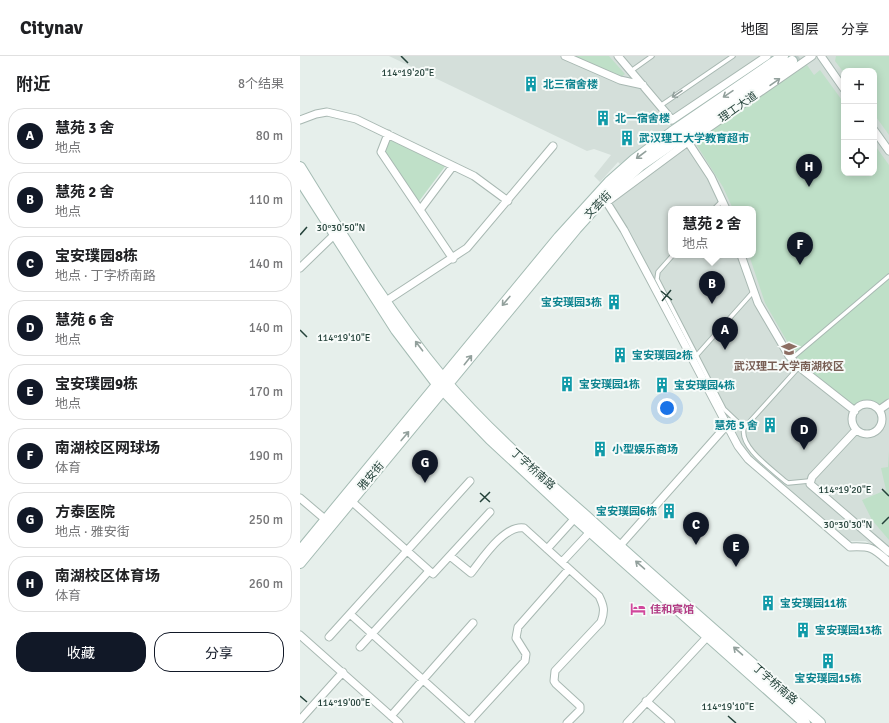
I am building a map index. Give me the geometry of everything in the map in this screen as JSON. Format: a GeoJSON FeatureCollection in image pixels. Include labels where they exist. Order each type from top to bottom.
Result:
{"type":"FeatureCollection","features":[{"type":"Feature","properties":{"kind":"main road","name":"文荟街"},"geometry":{"type":"LineString","coordinates":[[443,384],[576,229],[631,173],[658,152],[795,59]]}},
{"type":"Feature","properties":{"kind":"main road","name":"文荟街"},"geometry":{"type":"LineString","coordinates":[[443,384],[559,237],[609,182],[636,159],[672,132],[795,59]]}},
{"type":"Feature","properties":{"kind":"main road","name":"丁字桥南路"},"geometry":{"type":"LineString","coordinates":[[300,167],[383,303],[408,347],[443,384],[503,442],[708,636],[805,723]]}},
{"type":"Feature","properties":{"kind":"main road","name":"丁字桥南路"},"geometry":{"type":"LineString","coordinates":[[300,180],[334,234],[383,303]]}},
{"type":"Feature","properties":{"kind":"main road","name":"丁字桥南路"},"geometry":{"type":"LineString","coordinates":[[443,384],[490,439],[590,532],[616,549],[820,723]]}},
{"type":"Feature","properties":{"kind":"main road","name":"雅安街"},"geometry":{"type":"LineString","coordinates":[[300,563],[348,499],[443,384]]}},
{"type":"Feature","properties":{"kind":"main road","name":"雅安街"},"geometry":{"type":"LineString","coordinates":[[300,551],[326,520],[348,499]]}},
{"type":"Feature","properties":{"kind":"street"},"geometry":{"type":"LineString","coordinates":[[565,56],[620,80],[643,85]]}},
{"type":"Feature","properties":{"kind":"street"},"geometry":{"type":"LineString","coordinates":[[618,56],[672,120],[767,56]]}},
{"type":"Feature","properties":{"kind":"street","name":"理工大道"},"geometry":{"type":"LineString","coordinates":[[606,200],[688,142],[795,59],[812,56]]}},
{"type":"Feature","properties":{"kind":"street"},"geometry":{"type":"LineString","coordinates":[[820,56],[841,85]]}},
{"type":"Feature","properties":{"kind":"street"},"geometry":{"type":"LineString","coordinates":[[300,120],[321,113],[338,114],[356,119],[479,179],[508,201]]}},
{"type":"Feature","properties":{"kind":"street"},"geometry":{"type":"LineString","coordinates":[[388,134],[381,152],[453,259]]}},
{"type":"Feature","properties":{"kind":"street"},"geometry":{"type":"LineString","coordinates":[[877,134],[889,151]]}},
{"type":"Feature","properties":{"kind":"street"},"geometry":{"type":"LineString","coordinates":[[688,142],[723,200],[725,206]]}},
{"type":"Feature","properties":{"kind":"street"},"geometry":{"type":"LineString","coordinates":[[383,303],[453,259],[473,242],[553,146]]}},
{"type":"Feature","properties":{"kind":"street"},"geometry":{"type":"LineString","coordinates":[[420,210],[454,166]]}},
{"type":"Feature","properties":{"kind":"street"},"geometry":{"type":"LineString","coordinates":[[606,200],[676,326],[738,446],[748,459],[850,547],[867,547],[876,550],[889,562]]}},
{"type":"Feature","properties":{"kind":"street"},"geometry":{"type":"LineString","coordinates":[[300,268],[334,234]]}},
{"type":"Feature","properties":{"kind":"street"},"geometry":{"type":"LineString","coordinates":[[742,258],[753,292],[762,311],[791,359],[855,411]]}},
{"type":"Feature","properties":{"kind":"street"},"geometry":{"type":"LineString","coordinates":[[879,410],[889,403]]}},
{"type":"Feature","properties":{"kind":"street"},"geometry":{"type":"LineString","coordinates":[[867,404],[874,406],[879,410],[882,421],[877,431],[866,434],[856,430],[852,421],[855,411],[860,406],[867,404]]}},
{"type":"Feature","properties":{"kind":"street"},"geometry":{"type":"LineString","coordinates":[[616,549],[727,425]]}},
{"type":"Feature","properties":{"kind":"street"},"geometry":{"type":"LineString","coordinates":[[856,430],[809,481],[812,488],[889,552]]}},
{"type":"Feature","properties":{"kind":"street"},"geometry":{"type":"LineString","coordinates":[[329,637],[470,481]]}},
{"type":"Feature","properties":{"kind":"street"},"geometry":{"type":"LineString","coordinates":[[300,498],[326,520]]}},
{"type":"Feature","properties":{"kind":"street"},"geometry":{"type":"LineString","coordinates":[[348,499],[433,574],[490,512]]}},
{"type":"Feature","properties":{"kind":"street"},"geometry":{"type":"LineString","coordinates":[[547,549],[575,518]]}},
{"type":"Feature","properties":{"kind":"street"},"geometry":{"type":"LineString","coordinates":[[450,556],[470,573],[504,534],[514,528],[524,528],[598,596],[603,604],[604,613],[601,622],[555,672],[554,681],[556,684],[580,706],[580,710],[568,723]]}},
{"type":"Feature","properties":{"kind":"street"},"geometry":{"type":"LineString","coordinates":[[562,562],[590,532]]}},
{"type":"Feature","properties":{"kind":"street"},"geometry":{"type":"LineString","coordinates":[[350,614],[470,722],[525,661],[526,654],[516,638],[518,627],[569,569]]}},
{"type":"Feature","properties":{"kind":"street"},"geometry":{"type":"LineString","coordinates":[[360,648],[429,571]]}},
{"type":"Feature","properties":{"kind":"street"},"geometry":{"type":"LineString","coordinates":[[391,716],[473,624]]}},
{"type":"Feature","properties":{"kind":"street"},"geometry":{"type":"LineString","coordinates":[[300,635],[399,723]]}},
{"type":"Feature","properties":{"kind":"street"},"geometry":{"type":"LineString","coordinates":[[627,723],[646,700],[708,636]]}},
{"type":"Feature","properties":{"kind":"street"},"geometry":{"type":"LineString","coordinates":[[300,720],[343,672]]}},
{"type":"Feature","properties":{"kind":"street"},"geometry":{"type":"LineString","coordinates":[[646,700],[671,723]]}},
{"type":"Feature","properties":{"kind":"lane"},"geometry":{"type":"LineString","coordinates":[[631,71],[652,56]]}},
{"type":"Feature","properties":{"kind":"lane"},"geometry":{"type":"LineString","coordinates":[[660,106],[733,56]]}},
{"type":"Feature","properties":{"kind":"lane"},"geometry":{"type":"LineString","coordinates":[[717,206],[723,200]]}},
{"type":"Feature","properties":{"kind":"lane"},"geometry":{"type":"LineString","coordinates":[[670,258],[658,272],[657,276],[724,409],[744,428]]}},
{"type":"Feature","properties":{"kind":"lane"},"geometry":{"type":"LineString","coordinates":[[791,359],[889,276]]}},
{"type":"Feature","properties":{"kind":"lane"},"geometry":{"type":"LineString","coordinates":[[696,356],[753,292]]}},
{"type":"Feature","properties":{"kind":"lane"},"geometry":{"type":"LineString","coordinates":[[799,367],[744,428],[744,434],[749,448],[785,481],[788,483],[809,481]]}},
{"type":"Feature","properties":{"kind":"shaded area"},"geometry":{"type":"Polygon","coordinates":[[[389,56],[775,56],[670,126],[620,164],[618,162],[600,182],[594,176],[611,155],[594,149],[587,151],[389,56]]]}},
{"type":"Feature","properties":{"kind":"shaded area","name":"武汉理工大学南湖校区"},"geometry":{"type":"Polygon","coordinates":[[[789,56],[889,56],[889,560],[866,541],[849,541],[756,464],[737,439],[610,198],[794,64],[789,56]]]}},
{"type":"Feature","properties":{"kind":"green space"},"geometry":{"type":"Polygon","coordinates":[[[574,56],[609,56],[625,74],[621,77],[574,56]]]}},
{"type":"Feature","properties":{"kind":"green space"},"geometry":{"type":"Polygon","coordinates":[[[836,56],[889,56],[889,135],[877,118],[877,68],[841,69],[835,61],[836,56]]]}},
{"type":"Feature","properties":{"kind":"green space"},"geometry":{"type":"Polygon","coordinates":[[[807,65],[814,75],[820,70],[841,99],[841,176],[877,176],[877,148],[889,165],[889,398],[879,406],[866,401],[853,406],[802,364],[796,357],[765,303],[750,258],[756,258],[756,206],[732,206],[723,187],[696,144],[697,139],[807,65]]]}},
{"type":"Feature","properties":{"kind":"green space"},"geometry":{"type":"Polygon","coordinates":[[[388,134],[447,164],[417,204],[381,152],[388,134]]]}},
{"type":"Feature","properties":{"kind":"green space"},"geometry":{"type":"Polygon","coordinates":[[[889,451],[889,540],[872,520],[862,500],[886,490],[881,468],[888,467],[889,451]]]}},
{"type":"Feature","properties":{"kind":"tunnel"},"geometry":{"type":"LineString","coordinates":[[792,61],[798,56]]}},
{"type":"Feature","properties":{"kind":"place","name":"北三宿舍楼"},"geometry":{"type":"Point","coordinates":[531,84]}},
{"type":"Feature","properties":{"kind":"place","name":"北一宿舍楼"},"geometry":{"type":"Point","coordinates":[603,118]}},
{"type":"Feature","properties":{"kind":"place","name":"武汉理工大学教育超市"},"geometry":{"type":"Point","coordinates":[627,138]}},
{"type":"Feature","properties":{"kind":"place","name":"南湖校区体育场"},"geometry":{"type":"Point","coordinates":[809,187]}},
{"type":"Feature","properties":{"kind":"place","name":"南湖校区网球场"},"geometry":{"type":"Point","coordinates":[800,265]}},
{"type":"Feature","properties":{"kind":"place","name":"宝安璞园3栋"},"geometry":{"type":"Point","coordinates":[614,302]}},
{"type":"Feature","properties":{"kind":"place","name":"慧苑 2 舍"},"geometry":{"type":"Point","coordinates":[712,304]}},
{"type":"Feature","properties":{"kind":"place","name":"武汉理工大学南湖校区"},"geometry":{"type":"Point","coordinates":[789,349]}},
{"type":"Feature","properties":{"kind":"place","name":"慧苑 3 舍"},"geometry":{"type":"Point","coordinates":[725,350]}},
{"type":"Feature","properties":{"kind":"place","name":"宝安璞园2栋"},"geometry":{"type":"Point","coordinates":[620,355]}},
{"type":"Feature","properties":{"kind":"place","name":"宝安璞园1栋"},"geometry":{"type":"Point","coordinates":[567,384]}},
{"type":"Feature","properties":{"kind":"place","name":"宝安璞园4栋"},"geometry":{"type":"Point","coordinates":[662,385]}},
{"type":"Feature","properties":{"kind":"place","name":"慧苑 5 舍"},"geometry":{"type":"Point","coordinates":[770,425]}},
{"type":"Feature","properties":{"kind":"place","name":"小型娱乐商场"},"geometry":{"type":"Point","coordinates":[600,449]}},
{"type":"Feature","properties":{"kind":"place","name":"慧苑 6 舍"},"geometry":{"type":"Point","coordinates":[804,450]}},
{"type":"Feature","properties":{"kind":"place","name":"方泰医院"},"geometry":{"type":"Point","coordinates":[425,483]}},
{"type":"Feature","properties":{"kind":"place","name":"宝安璞园6栋"},"geometry":{"type":"Point","coordinates":[669,511]}},
{"type":"Feature","properties":{"kind":"place","name":"宝安璞园8栋"},"geometry":{"type":"Point","coordinates":[696,545]}},
{"type":"Feature","properties":{"kind":"place","name":"宝安璞园9栋"},"geometry":{"type":"Point","coordinates":[736,567]}},
{"type":"Feature","properties":{"kind":"place","name":"宝安璞园11栋"},"geometry":{"type":"Point","coordinates":[768,603]}},
{"type":"Feature","properties":{"kind":"place","name":"佳和宾馆"},"geometry":{"type":"Point","coordinates":[638,609]}},
{"type":"Feature","properties":{"kind":"place","name":"宝安璞园13栋"},"geometry":{"type":"Point","coordinates":[803,630]}},
{"type":"Feature","properties":{"kind":"place","name":"宝安璞园15栋"},"geometry":{"type":"Point","coordinates":[828,661]}}]}
